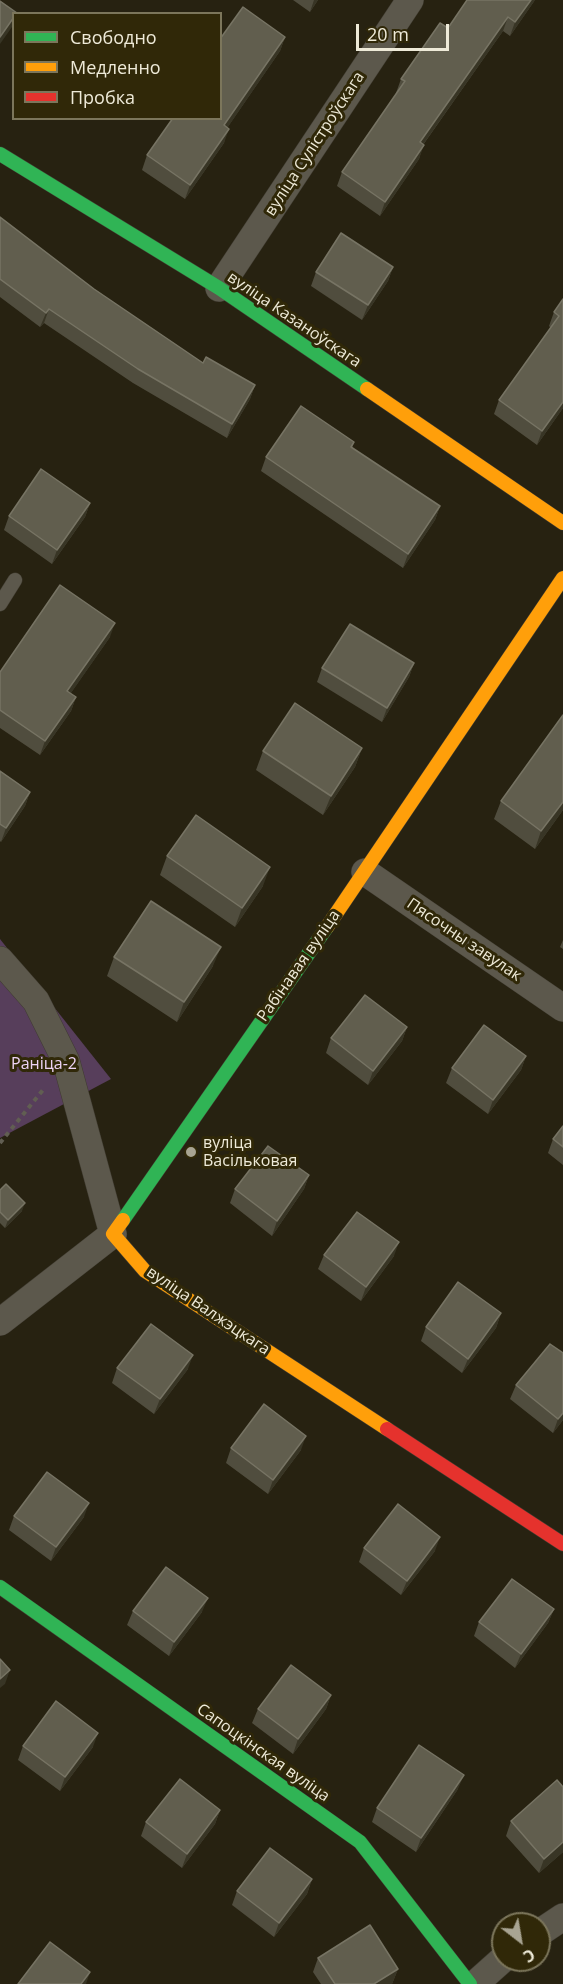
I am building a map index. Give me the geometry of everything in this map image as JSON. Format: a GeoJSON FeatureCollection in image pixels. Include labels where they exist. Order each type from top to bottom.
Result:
{"type":"FeatureCollection","features":[{"type":"Feature","properties":{"kind":"street","name":"вуліца Сулістроўскага"},"geometry":{"type":"LineString","coordinates":[[219,288],[410,0]]}},
{"type":"Feature","properties":{"kind":"street","name":"вуліца Казаноўскага"},"geometry":{"type":"LineString","coordinates":[[0,154],[219,288],[563,523]]}},
{"type":"Feature","properties":{"kind":"street","name":"Рабінавая вуліца"},"geometry":{"type":"LineString","coordinates":[[0,1322],[113,1234],[365,872],[563,578]]}},
{"type":"Feature","properties":{"kind":"street","name":"Пясочны завулак"},"geometry":{"type":"LineString","coordinates":[[365,872],[563,1008]]}},
{"type":"Feature","properties":{"kind":"street","name":"вуліца Валжэцкага"},"geometry":{"type":"LineString","coordinates":[[0,960],[36,1001],[66,1061],[113,1234],[145,1271],[563,1544]]}},
{"type":"Feature","properties":{"kind":"street","name":"Сапоцкінская вуліца"},"geometry":{"type":"LineString","coordinates":[[0,1587],[360,1842],[472,1984]]}},
{"type":"Feature","properties":{"kind":"street"},"geometry":{"type":"LineString","coordinates":[[472,1984],[491,1969]]}},
{"type":"Feature","properties":{"kind":"lane"},"geometry":{"type":"LineString","coordinates":[[0,604],[15,580]]}},
{"type":"Feature","properties":{"kind":"path"},"geometry":{"type":"LineString","coordinates":[[0,1143],[66,1061]]}},
{"type":"Feature","properties":{"kind":"green space","name":"Раніца-2"},"geometry":{"type":"Polygon","coordinates":[[[0,939],[111,1079],[0,1138],[0,939]]]}},
{"type":"Feature","properties":{"kind":"building"},"geometry":{"type":"Polygon","coordinates":[[[467,0],[531,0],[515,22],[508,17],[420,142],[424,145],[385,202],[342,172],[405,81],[401,79],[440,23],[448,28],[467,0]]]}},
{"type":"Feature","properties":{"kind":"building"},"geometry":{"type":"Polygon","coordinates":[[[0,1],[16,12],[12,12],[12,20],[0,37],[0,1]]]}},
{"type":"Feature","properties":{"kind":"building"},"geometry":{"type":"Polygon","coordinates":[[[243,7],[285,37],[224,125],[229,129],[190,185],[147,155],[172,120],[222,120],[222,36],[243,7]]]}},
{"type":"Feature","properties":{"kind":"building"},"geometry":{"type":"Polygon","coordinates":[[[0,217],[94,289],[203,363],[206,357],[255,385],[232,424],[138,369],[49,309],[46,313],[0,279],[0,217]]]}},
{"type":"Feature","properties":{"kind":"building"},"geometry":{"type":"Polygon","coordinates":[[[341,233],[393,267],[368,305],[316,272],[341,233]]]}},
{"type":"Feature","properties":{"kind":"building"},"geometry":{"type":"Polygon","coordinates":[[[563,299],[563,402],[542,431],[499,400],[559,316],[554,312],[563,299]]]}},
{"type":"Feature","properties":{"kind":"building"},"geometry":{"type":"Polygon","coordinates":[[[301,406],[354,442],[351,447],[440,506],[408,554],[266,457],[301,406]]]}},
{"type":"Feature","properties":{"kind":"building"},"geometry":{"type":"Polygon","coordinates":[[[41,469],[90,503],[57,550],[9,516],[41,469]]]}},
{"type":"Feature","properties":{"kind":"building"},"geometry":{"type":"Polygon","coordinates":[[[60,585],[115,623],[67,691],[76,697],[45,741],[0,710],[0,672],[60,585]]]}},
{"type":"Feature","properties":{"kind":"building"},"geometry":{"type":"Polygon","coordinates":[[[350,624],[414,663],[387,708],[322,668],[350,624]]]}},
{"type":"Feature","properties":{"kind":"building"},"geometry":{"type":"Polygon","coordinates":[[[295,703],[362,748],[331,796],[263,751],[295,703]]]}},
{"type":"Feature","properties":{"kind":"building"},"geometry":{"type":"Polygon","coordinates":[[[563,715],[563,802],[541,831],[501,801],[563,715]]]}},
{"type":"Feature","properties":{"kind":"building"},"geometry":{"type":"Polygon","coordinates":[[[0,771],[30,792],[6,828],[0,824],[0,771]]]}},
{"type":"Feature","properties":{"kind":"building"},"geometry":{"type":"Polygon","coordinates":[[[196,815],[270,867],[242,908],[167,856],[196,815]]]}},
{"type":"Feature","properties":{"kind":"building"},"geometry":{"type":"Polygon","coordinates":[[[151,901],[221,947],[184,1002],[114,957],[151,901]]]}},
{"type":"Feature","properties":{"kind":"building"},"geometry":{"type":"Polygon","coordinates":[[[365,995],[407,1027],[373,1071],[331,1038],[365,995]]]}},
{"type":"Feature","properties":{"kind":"building"},"geometry":{"type":"Polygon","coordinates":[[[484,1025],[526,1056],[493,1100],[452,1068],[484,1025]]]}},
{"type":"Feature","properties":{"kind":"building"},"geometry":{"type":"Polygon","coordinates":[[[563,1126],[563,1147],[553,1139],[563,1126]]]}},
{"type":"Feature","properties":{"kind":"building"},"geometry":{"type":"Polygon","coordinates":[[[268,1146],[309,1175],[277,1221],[235,1189],[268,1146]]]}},
{"type":"Feature","properties":{"kind":"building"},"geometry":{"type":"Polygon","coordinates":[[[6,1184],[25,1203],[8,1220],[0,1212],[0,1190],[6,1184]]]}},
{"type":"Feature","properties":{"kind":"building"},"geometry":{"type":"Polygon","coordinates":[[[357,1212],[399,1242],[366,1287],[324,1255],[357,1212]]]}},
{"type":"Feature","properties":{"kind":"building"},"geometry":{"type":"Polygon","coordinates":[[[458,1282],[501,1313],[468,1359],[426,1327],[458,1282]]]}},
{"type":"Feature","properties":{"kind":"building"},"geometry":{"type":"Polygon","coordinates":[[[151,1324],[193,1355],[160,1399],[117,1368],[151,1324]]]}},
{"type":"Feature","properties":{"kind":"building"},"geometry":{"type":"Polygon","coordinates":[[[550,1344],[563,1353],[563,1413],[558,1419],[516,1385],[550,1344]]]}},
{"type":"Feature","properties":{"kind":"building"},"geometry":{"type":"Polygon","coordinates":[[[264,1404],[306,1436],[273,1480],[231,1448],[264,1404]]]}},
{"type":"Feature","properties":{"kind":"building"},"geometry":{"type":"Polygon","coordinates":[[[47,1472],[89,1503],[56,1547],[14,1516],[47,1472]]]}},
{"type":"Feature","properties":{"kind":"building"},"geometry":{"type":"Polygon","coordinates":[[[398,1504],[440,1537],[407,1581],[364,1548],[398,1504]]]}},
{"type":"Feature","properties":{"kind":"building"},"geometry":{"type":"Polygon","coordinates":[[[166,1567],[208,1598],[174,1642],[133,1611],[166,1567]]]}},
{"type":"Feature","properties":{"kind":"building"},"geometry":{"type":"Polygon","coordinates":[[[512,1579],[554,1609],[521,1654],[479,1622],[512,1579]]]}},
{"type":"Feature","properties":{"kind":"building"},"geometry":{"type":"Polygon","coordinates":[[[0,1659],[10,1670],[0,1679],[0,1659]]]}},
{"type":"Feature","properties":{"kind":"building"},"geometry":{"type":"Polygon","coordinates":[[[291,1665],[331,1695],[298,1739],[258,1709],[291,1665]]]}},
{"type":"Feature","properties":{"kind":"building"},"geometry":{"type":"Polygon","coordinates":[[[56,1701],[98,1733],[65,1777],[23,1746],[56,1701]]]}},
{"type":"Feature","properties":{"kind":"building"},"geometry":{"type":"Polygon","coordinates":[[[419,1745],[464,1775],[421,1838],[377,1808],[419,1745]]]}},
{"type":"Feature","properties":{"kind":"building"},"geometry":{"type":"Polygon","coordinates":[[[180,1779],[220,1810],[187,1854],[146,1822],[180,1779]]]}},
{"type":"Feature","properties":{"kind":"building"},"geometry":{"type":"Polygon","coordinates":[[[557,1780],[563,1787],[563,1842],[544,1859],[511,1821],[557,1780]]]}},
{"type":"Feature","properties":{"kind":"building"},"geometry":{"type":"Polygon","coordinates":[[[270,1848],[312,1879],[279,1923],[237,1891],[270,1848]]]}},
{"type":"Feature","properties":{"kind":"building"},"geometry":{"type":"Polygon","coordinates":[[[370,1925],[398,1969],[374,1984],[335,1984],[318,1958],[370,1925]]]}},
{"type":"Feature","properties":{"kind":"building"},"geometry":{"type":"Polygon","coordinates":[[[50,1942],[90,1972],[81,1984],[18,1984],[50,1942]]]}},
{"type":"Feature","properties":{"kind":"traffic: fast"},"geometry":{"type":"LineString","coordinates":[[0,154],[219,288],[367,389]]}},
{"type":"Feature","properties":{"kind":"traffic: fast"},"geometry":{"type":"LineString","coordinates":[[123,1220],[327,927]]}},
{"type":"Feature","properties":{"kind":"traffic: fast"},"geometry":{"type":"LineString","coordinates":[[0,1587],[360,1842],[470,1984]]}},
{"type":"Feature","properties":{"kind":"traffic: slow"},"geometry":{"type":"LineString","coordinates":[[367,389],[563,523]]}},
{"type":"Feature","properties":{"kind":"traffic: slow"},"geometry":{"type":"LineString","coordinates":[[327,927],[563,578]]}},
{"type":"Feature","properties":{"kind":"traffic: slow"},"geometry":{"type":"LineString","coordinates":[[123,1220],[113,1234],[145,1271],[387,1429]]}},
{"type":"Feature","properties":{"kind":"traffic: jam"},"geometry":{"type":"LineString","coordinates":[[387,1429],[563,1544]]}},
{"type":"Feature","properties":{"kind":"place","name":"вуліца Васільковая"},"geometry":{"type":"Point","coordinates":[191,1152]}}]}
